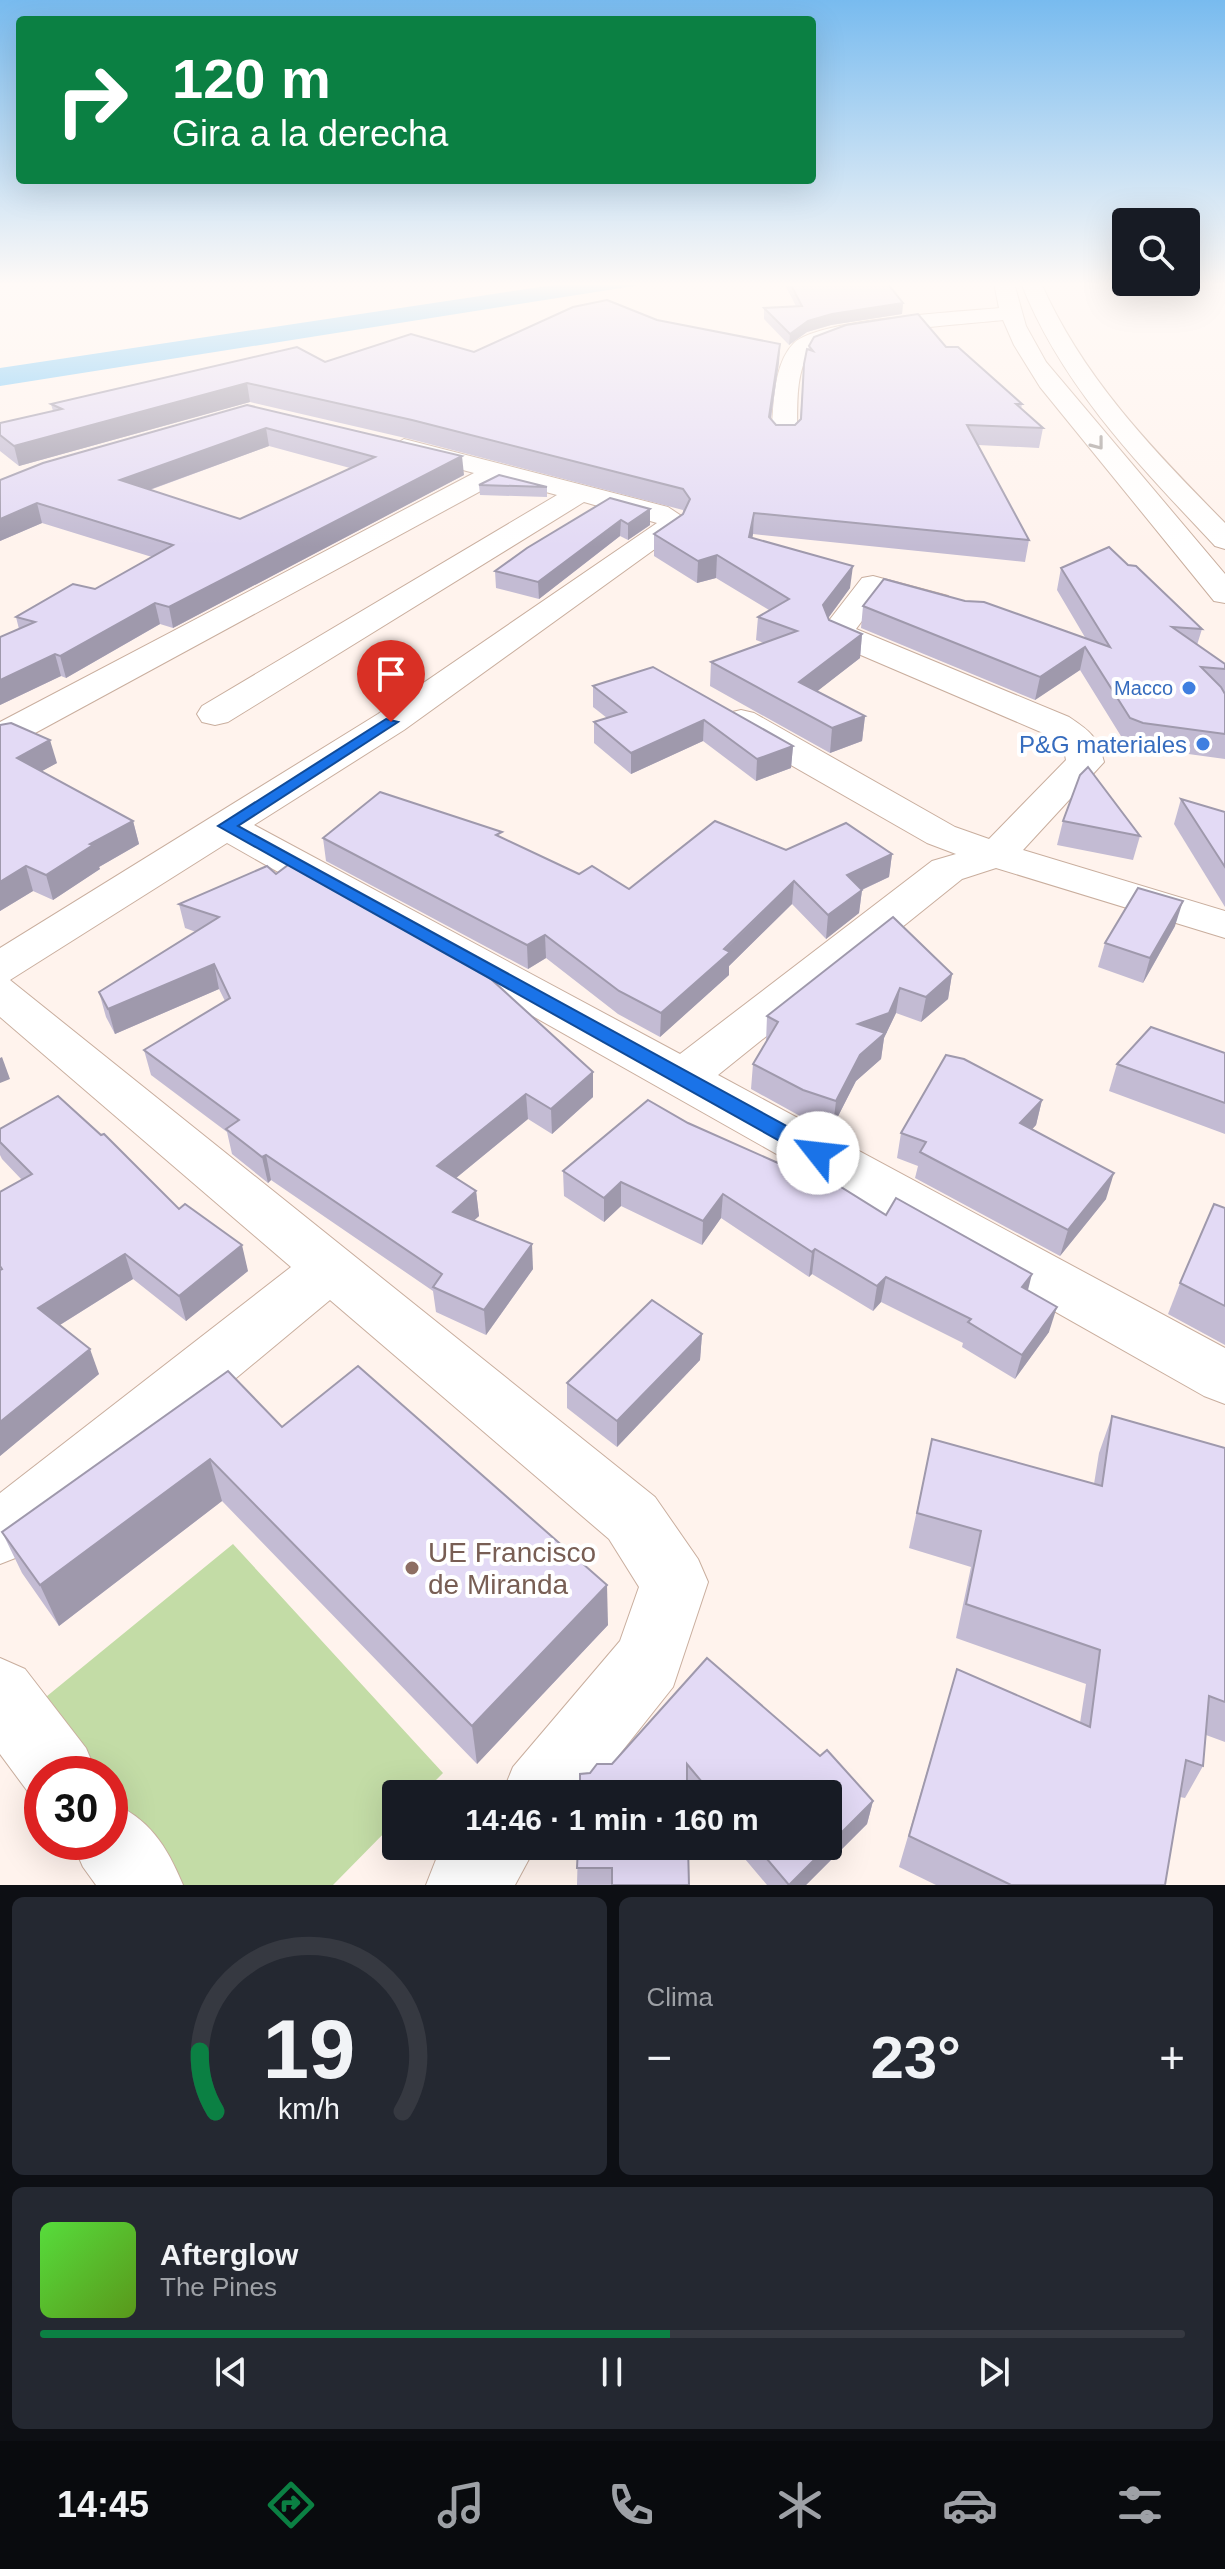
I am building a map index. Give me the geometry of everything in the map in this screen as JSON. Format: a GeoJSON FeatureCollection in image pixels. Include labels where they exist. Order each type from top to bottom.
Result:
{"type":"FeatureCollection","features":[{"type":"Feature","properties":{"kind":"street"},"geometry":{"type":"LineString","coordinates":[[784,437],[793,371]]}},
{"type":"Feature","properties":{"kind":"street"},"geometry":{"type":"LineString","coordinates":[[1040,371],[1123,475],[1225,594]]}},
{"type":"Feature","properties":{"kind":"street"},"geometry":{"type":"LineString","coordinates":[[1079,371],[1159,471],[1225,540]]}},
{"type":"Feature","properties":{"kind":"street"},"geometry":{"type":"LineString","coordinates":[[0,968],[391,722],[670,528],[672,519],[658,513],[383,442]]}},
{"type":"Feature","properties":{"kind":"street"},"geometry":{"type":"LineString","coordinates":[[3,733],[498,471]]}},
{"type":"Feature","properties":{"kind":"street"},"geometry":{"type":"LineString","coordinates":[[215,714],[581,492]]}},
{"type":"Feature","properties":{"kind":"street"},"geometry":{"type":"LineString","coordinates":[[682,1078],[947,870],[996,855],[1085,762],[1080,740],[1056,725],[840,634],[840,627],[873,585],[962,610]]}},
{"type":"Feature","properties":{"kind":"street"},"geometry":{"type":"LineString","coordinates":[[707,701],[941,835],[996,855],[1225,925]]}},
{"type":"Feature","properties":{"kind":"street"},"geometry":{"type":"LineString","coordinates":[[226,826],[1225,1378]]}},
{"type":"Feature","properties":{"kind":"street"},"geometry":{"type":"LineString","coordinates":[[0,992],[632,1518],[674,1582],[648,1662],[551,1780]]}},
{"type":"Feature","properties":{"kind":"street"},"geometry":{"type":"LineString","coordinates":[[0,1533],[331,1267]]}},
{"type":"Feature","properties":{"kind":"street"},"geometry":{"type":"LineString","coordinates":[[0,1694],[46,1756]]}},
{"type":"Feature","properties":{"kind":"street"},"geometry":{"type":"LineString","coordinates":[[125,1860],[144,1885]]}},
{"type":"Feature","properties":{"kind":"street"},"geometry":{"type":"LineString","coordinates":[[465,1885],[486,1860]]}},
{"type":"Feature","properties":{"kind":"green space"},"geometry":{"type":"Polygon","coordinates":[[[233,1544],[443,1773],[436,1780],[382,1780],[382,1835],[333,1885],[177,1885],[128,1818],[128,1756],[82,1756],[41,1701],[233,1544]]]}},
{"type":"Feature","properties":{"kind":"water"},"geometry":{"type":"Polygon","coordinates":[[[0,371],[95,371],[0,386],[0,371]]]}},
{"type":"Feature","properties":{"kind":"building"},"geometry":{"type":"Polygon","coordinates":[[[194,371],[776,371],[769,417],[776,425],[795,425],[801,419],[804,371],[985,371],[1022,404],[1016,404],[1043,428],[967,425],[1029,540],[754,513],[749,537],[853,566],[823,605],[829,620],[862,634],[799,682],[865,716],[832,728],[711,662],[797,631],[758,617],[789,599],[717,555],[698,561],[654,534],[683,514],[690,499],[683,489],[412,420],[247,383],[14,446],[0,435],[0,423],[62,409],[51,404],[194,371]]]}},
{"type":"Feature","properties":{"kind":"building"},"geometry":{"type":"Polygon","coordinates":[[[247,405],[462,456],[169,607],[155,603],[60,656],[55,654],[0,680],[0,637],[35,622],[16,617],[73,584],[95,589],[173,545],[37,503],[0,519],[0,480],[43,463],[247,405]],[[266,428],[120,480],[240,519],[375,457],[266,428]]]}},
{"type":"Feature","properties":{"kind":"building"},"geometry":{"type":"Polygon","coordinates":[[[499,475],[547,487],[479,485],[499,475]]]}},
{"type":"Feature","properties":{"kind":"building"},"geometry":{"type":"Polygon","coordinates":[[[610,498],[650,509],[628,524],[621,520],[538,582],[495,571],[527,548],[610,498]]]}},
{"type":"Feature","properties":{"kind":"building"},"geometry":{"type":"Polygon","coordinates":[[[1109,547],[1128,565],[1136,566],[1202,629],[1172,627],[1225,664],[1225,669],[1201,667],[1225,694],[1225,734],[1143,723],[1130,718],[1085,647],[1040,677],[863,606],[884,579],[965,601],[984,602],[1110,647],[1061,568],[1109,547]]]}},
{"type":"Feature","properties":{"kind":"building"},"geometry":{"type":"Polygon","coordinates":[[[653,667],[793,746],[757,759],[704,720],[631,753],[594,722],[626,712],[593,686],[653,667]]]}},
{"type":"Feature","properties":{"kind":"building"},"geometry":{"type":"Polygon","coordinates":[[[11,723],[50,740],[17,758],[133,821],[90,844],[93,845],[46,875],[26,866],[0,882],[0,725],[11,723]]]}},
{"type":"Feature","properties":{"kind":"building"},"geometry":{"type":"Polygon","coordinates":[[[1088,767],[1140,836],[1063,821],[1080,775],[1088,767]]]}},
{"type":"Feature","properties":{"kind":"building"},"geometry":{"type":"Polygon","coordinates":[[[380,792],[502,832],[496,835],[579,874],[592,866],[629,889],[715,821],[786,850],[846,823],[892,854],[847,875],[862,890],[828,915],[794,881],[724,949],[730,952],[661,1013],[619,991],[545,935],[527,945],[323,838],[380,792]]]}},
{"type":"Feature","properties":{"kind":"building"},"geometry":{"type":"Polygon","coordinates":[[[1181,799],[1225,812],[1225,867],[1181,799]]]}},
{"type":"Feature","properties":{"kind":"building"},"geometry":{"type":"Polygon","coordinates":[[[292,862],[484,968],[481,970],[593,1072],[551,1109],[526,1094],[437,1166],[476,1191],[453,1212],[532,1244],[484,1310],[433,1287],[442,1274],[266,1155],[262,1157],[226,1129],[239,1120],[144,1050],[230,998],[214,964],[108,1009],[99,992],[219,917],[179,904],[267,866],[276,874],[292,862]]]}},
{"type":"Feature","properties":{"kind":"building"},"geometry":{"type":"Polygon","coordinates":[[[1138,888],[1183,901],[1150,958],[1105,943],[1138,888]]]}},
{"type":"Feature","properties":{"kind":"building"},"geometry":{"type":"Polygon","coordinates":[[[893,917],[952,974],[926,997],[900,988],[889,1013],[858,1024],[885,1033],[860,1055],[836,1101],[803,1090],[753,1064],[778,1022],[767,1016],[893,917]]]}},
{"type":"Feature","properties":{"kind":"building"},"geometry":{"type":"Polygon","coordinates":[[[1151,1027],[1225,1053],[1225,1103],[1117,1064],[1151,1027]]]}},
{"type":"Feature","properties":{"kind":"building"},"geometry":{"type":"Polygon","coordinates":[[[946,1055],[964,1059],[1042,1100],[1020,1123],[1114,1173],[1068,1230],[920,1152],[926,1142],[901,1133],[946,1055]]]}},
{"type":"Feature","properties":{"kind":"building"},"geometry":{"type":"Polygon","coordinates":[[[58,1096],[101,1135],[104,1134],[179,1209],[185,1204],[242,1245],[179,1296],[125,1254],[38,1308],[90,1349],[0,1422],[0,1192],[32,1174],[0,1142],[0,1129],[58,1096]]]}},
{"type":"Feature","properties":{"kind":"building"},"geometry":{"type":"Polygon","coordinates":[[[648,1100],[688,1123],[778,1163],[788,1154],[886,1215],[896,1198],[1032,1274],[1022,1287],[1057,1307],[1022,1355],[968,1322],[971,1319],[886,1277],[877,1286],[815,1249],[812,1252],[723,1194],[703,1221],[621,1182],[604,1198],[563,1171],[648,1100]]]}},
{"type":"Feature","properties":{"kind":"building"},"geometry":{"type":"Polygon","coordinates":[[[1214,1204],[1225,1208],[1225,1306],[1180,1283],[1214,1204]]]}},
{"type":"Feature","properties":{"kind":"building"},"geometry":{"type":"Polygon","coordinates":[[[652,1300],[702,1334],[617,1421],[567,1383],[652,1300]]]}},
{"type":"Feature","properties":{"kind":"building"},"geometry":{"type":"Polygon","coordinates":[[[358,1366],[607,1585],[472,1726],[210,1459],[40,1585],[2,1532],[228,1371],[282,1427],[358,1366]]]}},
{"type":"Feature","properties":{"kind":"building"},"geometry":{"type":"Polygon","coordinates":[[[1112,1416],[1225,1448],[1225,1702],[1209,1696],[1203,1766],[1186,1760],[1165,1885],[1011,1885],[909,1836],[957,1669],[1090,1727],[1100,1650],[966,1604],[981,1531],[917,1513],[932,1439],[1102,1486],[1112,1416]]]}},
{"type":"Feature","properties":{"kind":"building"},"geometry":{"type":"Polygon","coordinates":[[[707,1658],[820,1756],[827,1750],[873,1801],[842,1832],[842,1780],[700,1780],[687,1764],[687,1780],[580,1780],[580,1774],[590,1773],[597,1764],[612,1764],[707,1658]]]}},
{"type":"Feature","properties":{"kind":"building"},"geometry":{"type":"Polygon","coordinates":[[[577,1860],[688,1860],[689,1885],[612,1885],[612,1868],[577,1868],[577,1860]]]}},
{"type":"Feature","properties":{"kind":"building"},"geometry":{"type":"Polygon","coordinates":[[[768,1860],[814,1860],[789,1885],[768,1860]]]}},
{"type":"Feature","properties":{"kind":"place","name":"Macco"},"geometry":{"type":"Point","coordinates":[1189,688]}},
{"type":"Feature","properties":{"kind":"place","name":"P&G materiales"},"geometry":{"type":"Point","coordinates":[1203,744]}},
{"type":"Feature","properties":{"kind":"place","name":"UE Francisco de Miranda"},"geometry":{"type":"Point","coordinates":[412,1568]}},
{"type":"Feature","properties":{"kind":"route"},"geometry":{"type":"LineString","coordinates":[[391,722],[226,826],[818,1153]]}}]}
